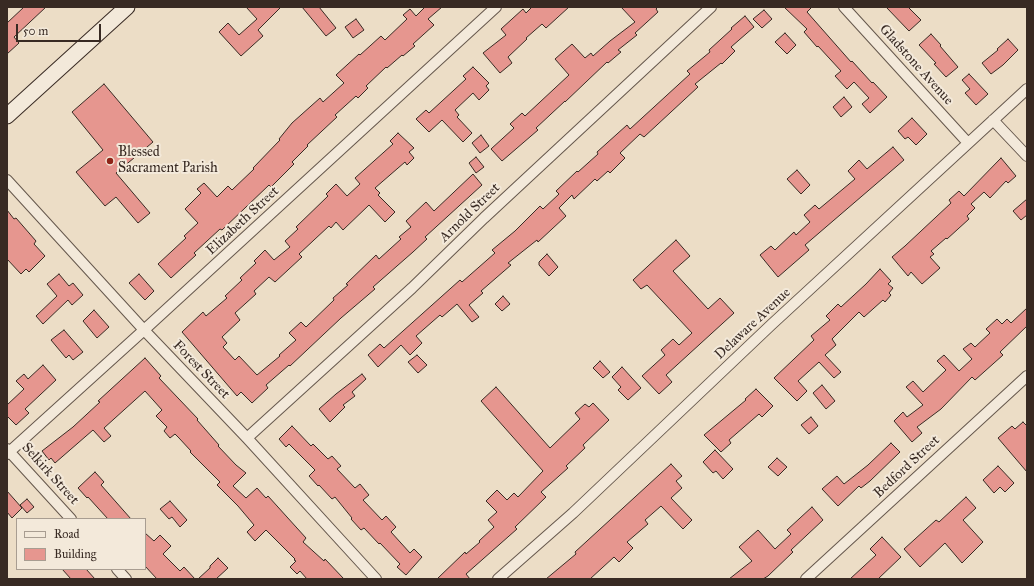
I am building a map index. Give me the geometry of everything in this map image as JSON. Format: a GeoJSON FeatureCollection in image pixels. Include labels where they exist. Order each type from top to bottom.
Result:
{"type":"FeatureCollection","features":[{"type":"Feature","properties":{"kind":"street"},"geometry":{"type":"LineString","coordinates":[[7,116],[127,7]]}},
{"type":"Feature","properties":{"kind":"street","name":"Elizabeth Street"},"geometry":{"type":"LineString","coordinates":[[8,452],[144,330],[496,7]]}},
{"type":"Feature","properties":{"kind":"street","name":"Arnold Street"},"geometry":{"type":"LineString","coordinates":[[248,438],[412,288],[484,218],[711,7]]}},
{"type":"Feature","properties":{"kind":"street","name":"Gladstone Avenue"},"geometry":{"type":"LineString","coordinates":[[844,7],[968,143]]}},
{"type":"Feature","properties":{"kind":"street","name":"Delaware Avenue"},"geometry":{"type":"LineString","coordinates":[[498,579],[572,514],[771,325],[1027,89]]}},
{"type":"Feature","properties":{"kind":"street"},"geometry":{"type":"LineString","coordinates":[[993,120],[1027,156]]}},
{"type":"Feature","properties":{"kind":"street","name":"Forest Street"},"geometry":{"type":"LineString","coordinates":[[7,180],[144,330],[248,438],[376,579]]}},
{"type":"Feature","properties":{"kind":"street","name":"Bedford Street"},"geometry":{"type":"LineString","coordinates":[[806,579],[1027,376]]}},
{"type":"Feature","properties":{"kind":"street","name":"Selkirk Street"},"geometry":{"type":"LineString","coordinates":[[8,452],[70,518]]}},
{"type":"Feature","properties":{"kind":"street"},"geometry":{"type":"LineString","coordinates":[[118,570],[126,579]]}},
{"type":"Feature","properties":{"kind":"building"},"geometry":{"type":"Polygon","coordinates":[[[24,7],[46,7],[14,37],[19,43],[7,54],[7,23],[24,7]]]}},
{"type":"Feature","properties":{"kind":"building"},"geometry":{"type":"Polygon","coordinates":[[[246,7],[281,7],[258,30],[263,36],[241,56],[219,32],[228,23],[239,35],[257,19],[246,7]]]}},
{"type":"Feature","properties":{"kind":"building"},"geometry":{"type":"Polygon","coordinates":[[[302,7],[319,7],[336,28],[326,36],[302,7]]]}},
{"type":"Feature","properties":{"kind":"building"},"geometry":{"type":"Polygon","coordinates":[[[425,7],[442,7],[428,19],[434,25],[413,44],[415,46],[387,68],[386,67],[366,86],[368,88],[358,98],[356,96],[335,115],[337,117],[307,145],[308,146],[292,162],[294,164],[271,187],[269,185],[222,230],[220,229],[194,253],[196,255],[171,278],[158,264],[186,238],[184,236],[198,223],[185,209],[201,193],[197,189],[204,183],[217,197],[228,186],[232,190],[254,169],[253,168],[280,140],[279,139],[292,123],[320,98],[323,102],[344,83],[336,75],[381,36],[385,40],[407,19],[403,15],[410,9],[416,16],[425,7]]]}},
{"type":"Feature","properties":{"kind":"building"},"geometry":{"type":"Polygon","coordinates":[[[532,7],[569,7],[546,28],[542,24],[526,38],[527,39],[508,57],[512,63],[500,73],[483,53],[506,35],[501,29],[523,9],[526,13],[532,7]]]}},
{"type":"Feature","properties":{"kind":"building"},"geometry":{"type":"Polygon","coordinates":[[[621,7],[658,7],[656,9],[658,12],[635,33],[637,35],[618,50],[621,52],[608,63],[607,62],[536,128],[538,130],[502,161],[491,149],[514,128],[510,124],[522,113],[525,116],[569,75],[555,59],[572,44],[585,58],[591,53],[593,56],[635,22],[621,7]]]}},
{"type":"Feature","properties":{"kind":"building"},"geometry":{"type":"Polygon","coordinates":[[[784,7],[812,7],[807,12],[851,62],[852,61],[887,97],[870,113],[862,104],[869,98],[854,82],[847,89],[835,76],[841,71],[804,32],[807,29],[784,7]]]}},
{"type":"Feature","properties":{"kind":"building"},"geometry":{"type":"Polygon","coordinates":[[[886,7],[908,7],[921,20],[909,31],[886,7]]]}},
{"type":"Feature","properties":{"kind":"building"},"geometry":{"type":"Polygon","coordinates":[[[764,10],[772,19],[762,28],[753,19],[764,10]]]}},
{"type":"Feature","properties":{"kind":"building"},"geometry":{"type":"Polygon","coordinates":[[[745,16],[754,27],[731,47],[735,51],[722,64],[721,63],[695,84],[698,87],[644,137],[640,134],[620,153],[625,158],[610,173],[608,171],[597,181],[595,179],[574,199],[572,195],[559,208],[566,216],[538,242],[537,240],[508,263],[511,265],[481,291],[483,293],[469,305],[479,317],[472,322],[457,304],[442,317],[440,315],[416,336],[422,343],[410,355],[401,345],[378,367],[368,355],[380,344],[384,348],[460,280],[462,282],[495,253],[492,250],[515,231],[540,206],[543,209],[559,194],[556,191],[598,154],[597,152],[627,125],[630,129],[690,74],[687,71],[710,52],[709,50],[745,16]]]}},
{"type":"Feature","properties":{"kind":"building"},"geometry":{"type":"Polygon","coordinates":[[[356,19],[364,30],[353,38],[345,27],[356,19]]]}},
{"type":"Feature","properties":{"kind":"building"},"geometry":{"type":"Polygon","coordinates":[[[785,33],[796,45],[787,54],[775,42],[785,33]]]}},
{"type":"Feature","properties":{"kind":"building"},"geometry":{"type":"Polygon","coordinates":[[[931,34],[958,67],[946,77],[934,64],[936,63],[919,45],[931,34]]]}},
{"type":"Feature","properties":{"kind":"building"},"geometry":{"type":"Polygon","coordinates":[[[1008,39],[1018,50],[1003,65],[991,74],[982,63],[998,50],[997,49],[1008,39]]]}},
{"type":"Feature","properties":{"kind":"building"},"geometry":{"type":"Polygon","coordinates":[[[473,67],[489,83],[486,86],[489,90],[479,100],[473,93],[455,110],[459,115],[457,117],[472,133],[463,142],[442,120],[429,132],[416,119],[426,110],[429,113],[466,79],[463,76],[473,67]]]}},
{"type":"Feature","properties":{"kind":"building"},"geometry":{"type":"Polygon","coordinates":[[[969,74],[988,94],[976,105],[965,93],[970,89],[962,80],[969,74]]]}},
{"type":"Feature","properties":{"kind":"building","name":"Blessed Sacrament Parish"},"geometry":{"type":"Polygon","coordinates":[[[104,84],[153,142],[116,173],[150,213],[138,223],[116,197],[105,206],[76,172],[103,150],[72,112],[104,84]]]}},
{"type":"Feature","properties":{"kind":"building"},"geometry":{"type":"Polygon","coordinates":[[[844,97],[852,107],[841,117],[833,107],[844,97]]]}},
{"type":"Feature","properties":{"kind":"building"},"geometry":{"type":"Polygon","coordinates":[[[912,118],[927,134],[916,145],[908,137],[905,139],[898,131],[912,118]]]}},
{"type":"Feature","properties":{"kind":"building"},"geometry":{"type":"Polygon","coordinates":[[[398,133],[414,148],[409,152],[414,158],[407,165],[405,162],[375,188],[380,193],[378,195],[395,212],[385,222],[369,205],[343,230],[336,222],[331,228],[329,226],[299,254],[302,257],[275,282],[269,277],[254,291],[256,294],[235,313],[240,320],[222,337],[227,343],[223,347],[235,360],[239,356],[257,375],[280,356],[279,355],[296,340],[289,333],[301,322],[306,327],[334,300],[333,298],[348,285],[346,284],[376,255],[379,259],[401,239],[399,237],[411,227],[406,221],[426,202],[434,211],[473,174],[482,185],[425,237],[427,239],[373,287],[375,289],[341,318],[290,366],[289,365],[266,385],[268,388],[252,403],[241,392],[237,396],[182,332],[203,312],[206,316],[227,298],[225,296],[242,280],[240,278],[256,263],[254,261],[265,250],[274,260],[290,247],[285,241],[298,229],[296,227],[328,196],[326,194],[336,184],[347,196],[360,184],[355,178],[393,144],[390,141],[398,133]]]}},
{"type":"Feature","properties":{"kind":"building"},"geometry":{"type":"Polygon","coordinates":[[[481,135],[489,146],[480,153],[472,143],[481,135]]]}},
{"type":"Feature","properties":{"kind":"building"},"geometry":{"type":"Polygon","coordinates":[[[893,147],[904,160],[805,245],[809,250],[778,277],[760,255],[771,246],[775,250],[794,232],[796,235],[810,222],[804,215],[815,205],[819,209],[855,179],[848,171],[859,160],[867,169],[893,147]]]}},
{"type":"Feature","properties":{"kind":"building"},"geometry":{"type":"Polygon","coordinates":[[[476,157],[484,167],[476,173],[469,163],[476,157]]]}},
{"type":"Feature","properties":{"kind":"building"},"geometry":{"type":"Polygon","coordinates":[[[1001,158],[1016,176],[1008,183],[1006,181],[990,198],[984,192],[971,204],[975,208],[967,216],[969,219],[931,251],[934,254],[930,257],[940,268],[922,284],[911,272],[908,276],[892,257],[951,203],[949,200],[959,191],[964,196],[1001,158]]]}},
{"type":"Feature","properties":{"kind":"building"},"geometry":{"type":"Polygon","coordinates":[[[797,170],[810,185],[801,194],[787,179],[797,170]]]}},
{"type":"Feature","properties":{"kind":"building"},"geometry":{"type":"Polygon","coordinates":[[[1027,199],[1027,215],[1021,220],[1013,211],[1027,199]]]}},
{"type":"Feature","properties":{"kind":"building"},"geometry":{"type":"Polygon","coordinates":[[[7,210],[36,241],[34,244],[45,256],[29,272],[26,269],[21,274],[7,259],[7,210]]]}},
{"type":"Feature","properties":{"kind":"building"},"geometry":{"type":"Polygon","coordinates":[[[676,240],[690,256],[673,271],[708,309],[720,298],[734,313],[666,375],[672,382],[659,394],[642,376],[665,355],[661,350],[673,339],[679,345],[692,333],[647,285],[641,289],[633,280],[676,240]]]}},
{"type":"Feature","properties":{"kind":"building"},"geometry":{"type":"Polygon","coordinates":[[[547,254],[558,267],[549,276],[539,265],[539,262],[547,254]]]}},
{"type":"Feature","properties":{"kind":"building"},"geometry":{"type":"Polygon","coordinates":[[[880,269],[891,281],[888,284],[893,288],[889,293],[891,295],[885,302],[883,300],[864,317],[859,312],[832,339],[836,345],[825,355],[841,372],[834,378],[819,362],[798,381],[807,391],[797,401],[774,378],[814,340],[811,336],[830,320],[826,316],[838,304],[841,307],[880,269]]]}},
{"type":"Feature","properties":{"kind":"building"},"geometry":{"type":"Polygon","coordinates":[[[59,274],[69,286],[73,283],[83,295],[72,305],[68,300],[43,324],[36,316],[57,296],[47,284],[59,274]]]}},
{"type":"Feature","properties":{"kind":"building"},"geometry":{"type":"Polygon","coordinates":[[[139,274],[154,291],[145,300],[129,283],[139,274]]]}},
{"type":"Feature","properties":{"kind":"building"},"geometry":{"type":"Polygon","coordinates":[[[503,296],[510,304],[502,311],[495,304],[503,296]]]}},
{"type":"Feature","properties":{"kind":"building"},"geometry":{"type":"Polygon","coordinates":[[[1027,308],[1027,326],[1000,352],[1003,355],[975,380],[972,377],[941,409],[917,427],[922,433],[912,442],[894,421],[903,412],[907,417],[923,405],[906,387],[913,381],[923,392],[946,370],[937,361],[944,355],[959,371],[972,359],[963,349],[971,343],[975,347],[990,333],[986,329],[997,319],[1002,324],[1007,319],[1011,323],[1027,308]]]}},
{"type":"Feature","properties":{"kind":"building"},"geometry":{"type":"Polygon","coordinates":[[[94,310],[109,327],[97,338],[83,321],[94,310]]]}},
{"type":"Feature","properties":{"kind":"building"},"geometry":{"type":"Polygon","coordinates":[[[64,330],[83,352],[73,360],[69,355],[66,358],[51,340],[64,330]]]}},
{"type":"Feature","properties":{"kind":"building"},"geometry":{"type":"Polygon","coordinates":[[[417,355],[427,365],[418,373],[408,362],[417,355]]]}},
{"type":"Feature","properties":{"kind":"building"},"geometry":{"type":"Polygon","coordinates":[[[145,358],[161,376],[159,378],[198,419],[197,420],[219,445],[218,446],[246,473],[233,486],[246,498],[257,488],[266,498],[268,496],[306,538],[303,542],[324,561],[325,559],[344,579],[307,579],[300,571],[297,574],[290,567],[296,561],[294,560],[295,559],[266,530],[255,541],[247,532],[254,525],[217,485],[220,482],[190,452],[191,451],[179,438],[175,434],[170,438],[164,431],[167,427],[156,416],[162,410],[145,391],[104,428],[111,436],[104,442],[93,430],[55,463],[51,458],[49,460],[42,451],[73,427],[100,402],[98,401],[145,358]]]}},
{"type":"Feature","properties":{"kind":"building"},"geometry":{"type":"Polygon","coordinates":[[[600,361],[610,372],[603,378],[593,368],[600,361]]]}},
{"type":"Feature","properties":{"kind":"building"},"geometry":{"type":"Polygon","coordinates":[[[43,365],[56,380],[25,409],[29,413],[16,425],[7,416],[7,405],[24,389],[16,381],[24,374],[28,379],[43,365]]]}},
{"type":"Feature","properties":{"kind":"building"},"geometry":{"type":"Polygon","coordinates":[[[622,367],[641,388],[628,400],[618,390],[621,387],[612,377],[622,367]]]}},
{"type":"Feature","properties":{"kind":"building"},"geometry":{"type":"Polygon","coordinates":[[[362,374],[366,379],[352,392],[355,396],[343,405],[345,407],[330,422],[319,409],[362,374]]]}},
{"type":"Feature","properties":{"kind":"building"},"geometry":{"type":"Polygon","coordinates":[[[822,385],[835,401],[826,409],[813,393],[822,385]]]}},
{"type":"Feature","properties":{"kind":"building"},"geometry":{"type":"Polygon","coordinates":[[[496,387],[550,448],[580,419],[575,413],[585,404],[589,407],[593,403],[609,420],[583,445],[585,448],[566,466],[568,468],[541,492],[546,497],[515,527],[517,529],[466,574],[470,579],[437,579],[465,552],[466,554],[480,542],[479,541],[494,527],[488,520],[497,512],[486,501],[497,490],[507,500],[514,493],[518,497],[543,471],[481,401],[496,387]]]}},
{"type":"Feature","properties":{"kind":"building"},"geometry":{"type":"Polygon","coordinates":[[[756,389],[773,406],[762,417],[759,414],[729,440],[731,443],[721,452],[704,435],[746,400],[745,399],[756,389]]]}},
{"type":"Feature","properties":{"kind":"building"},"geometry":{"type":"Polygon","coordinates":[[[811,417],[818,426],[809,434],[801,425],[811,417]]]}},
{"type":"Feature","properties":{"kind":"building"},"geometry":{"type":"Polygon","coordinates":[[[1023,422],[1027,426],[1027,472],[998,438],[1012,426],[1015,429],[1023,422]]]}},
{"type":"Feature","properties":{"kind":"building"},"geometry":{"type":"Polygon","coordinates":[[[292,426],[311,446],[313,444],[328,459],[332,456],[341,466],[337,469],[355,488],[360,484],[369,495],[363,500],[382,520],[386,516],[396,527],[391,532],[410,553],[414,549],[422,557],[406,575],[397,567],[400,564],[380,543],[379,544],[364,528],[361,530],[335,497],[332,499],[309,476],[315,470],[289,444],[286,447],[279,439],[292,426]]]}},
{"type":"Feature","properties":{"kind":"building"},"geometry":{"type":"Polygon","coordinates":[[[891,443],[900,452],[870,481],[861,488],[859,486],[838,506],[822,489],[837,476],[844,484],[868,465],[891,443]]]}},
{"type":"Feature","properties":{"kind":"building"},"geometry":{"type":"Polygon","coordinates":[[[715,450],[733,469],[723,479],[716,471],[713,473],[703,462],[715,450]]]}},
{"type":"Feature","properties":{"kind":"building"},"geometry":{"type":"Polygon","coordinates":[[[777,458],[787,467],[778,476],[768,467],[777,458]]]}},
{"type":"Feature","properties":{"kind":"building"},"geometry":{"type":"Polygon","coordinates":[[[671,464],[682,476],[676,481],[682,488],[671,498],[692,520],[683,529],[661,506],[645,520],[648,524],[627,542],[633,548],[619,562],[614,557],[590,579],[546,579],[576,554],[575,552],[671,464]]]}},
{"type":"Feature","properties":{"kind":"building"},"geometry":{"type":"Polygon","coordinates":[[[998,466],[1014,483],[1005,492],[1000,487],[994,493],[983,480],[998,466]]]}},
{"type":"Feature","properties":{"kind":"building"},"geometry":{"type":"Polygon","coordinates":[[[95,472],[104,482],[101,485],[130,518],[107,518],[78,488],[95,472]]]}},
{"type":"Feature","properties":{"kind":"building"},"geometry":{"type":"Polygon","coordinates":[[[7,491],[22,508],[12,518],[7,512],[7,491]]]}},
{"type":"Feature","properties":{"kind":"building"},"geometry":{"type":"Polygon","coordinates":[[[966,497],[976,508],[963,520],[983,542],[962,563],[945,543],[920,567],[904,549],[936,520],[939,522],[966,497]]]}},
{"type":"Feature","properties":{"kind":"building"},"geometry":{"type":"Polygon","coordinates":[[[27,499],[34,507],[27,513],[20,505],[27,499]]]}},
{"type":"Feature","properties":{"kind":"building"},"geometry":{"type":"Polygon","coordinates":[[[170,501],[187,520],[180,527],[172,517],[169,519],[160,509],[170,501]]]}},
{"type":"Feature","properties":{"kind":"building"},"geometry":{"type":"Polygon","coordinates":[[[812,507],[823,520],[791,550],[793,552],[768,576],[763,579],[729,579],[752,561],[739,547],[758,530],[775,549],[791,534],[787,530],[812,507]]]}},
{"type":"Feature","properties":{"kind":"building"},"geometry":{"type":"Polygon","coordinates":[[[146,534],[154,541],[160,535],[171,546],[163,554],[180,571],[184,567],[195,579],[157,579],[146,567],[146,534]]]}},
{"type":"Feature","properties":{"kind":"building"},"geometry":{"type":"Polygon","coordinates":[[[882,537],[901,557],[878,579],[850,579],[876,555],[870,549],[882,537]]]}},
{"type":"Feature","properties":{"kind":"building"},"geometry":{"type":"Polygon","coordinates":[[[218,558],[228,568],[216,579],[198,579],[210,568],[210,566],[218,558]]]}},
{"type":"Feature","properties":{"kind":"building"},"geometry":{"type":"Polygon","coordinates":[[[63,570],[87,570],[95,579],[71,579],[63,570]]]}},
{"type":"Feature","properties":{"kind":"place","name":"Blessed Sacrament Parish"},"geometry":{"type":"Point","coordinates":[110,161]}}]}
